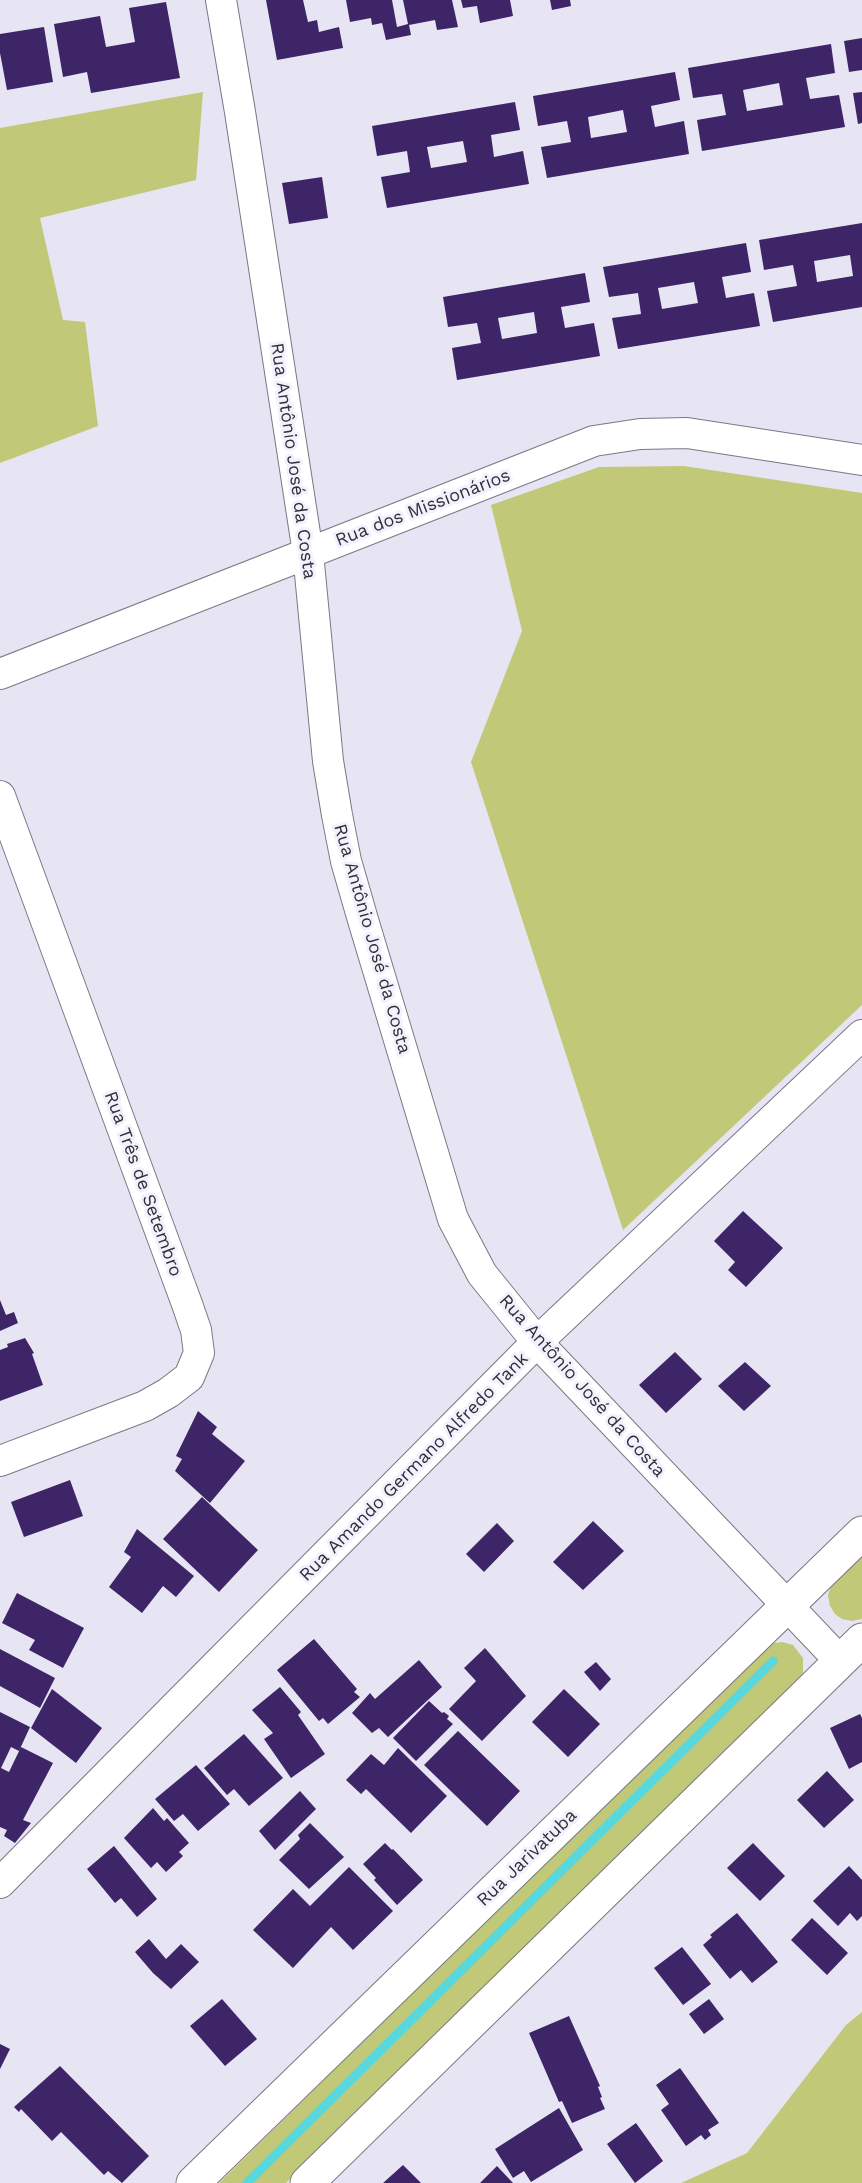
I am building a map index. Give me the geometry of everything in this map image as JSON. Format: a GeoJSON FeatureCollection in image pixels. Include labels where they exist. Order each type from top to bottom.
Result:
{"type":"FeatureCollection","features":[{"type":"Feature","properties":{"kind":"street","name":"Rua Antônio José da Costa"},"geometry":{"type":"LineString","coordinates":[[221,0],[308,553],[328,761],[346,861],[453,1219],[482,1274],[537,1342],[787,1606],[851,1650]]}},
{"type":"Feature","properties":{"kind":"street","name":"Rua dos Missionários"},"geometry":{"type":"LineString","coordinates":[[0,674],[594,441],[640,434],[687,433],[862,460]]}},
{"type":"Feature","properties":{"kind":"street","name":"Rua Três de Setembro"},"geometry":{"type":"LineString","coordinates":[[0,796],[187,1304],[196,1330],[199,1353],[189,1377],[153,1402],[0,1461]]}},
{"type":"Feature","properties":{"kind":"street","name":"Rua Amando Germano Alfredo Tank"},"geometry":{"type":"LineString","coordinates":[[0,1883],[537,1342],[862,1035]]}},
{"type":"Feature","properties":{"kind":"street","name":"Rua Jarivatuba"},"geometry":{"type":"LineString","coordinates":[[193,2183],[862,1533]]}},
{"type":"Feature","properties":{"kind":"street"},"geometry":{"type":"LineString","coordinates":[[307,2183],[851,1650]]}},
{"type":"Feature","properties":{"kind":"green space"},"geometry":{"type":"Polygon","coordinates":[[[203,92],[196,180],[40,218],[63,320],[85,322],[98,426],[0,463],[0,128],[203,92]]]}},
{"type":"Feature","properties":{"kind":"green space"},"geometry":{"type":"Polygon","coordinates":[[[684,466],[862,493],[862,1005],[623,1230],[471,762],[522,631],[491,505],[599,467],[684,466]]]}},
{"type":"Feature","properties":{"kind":"green space"},"geometry":{"type":"Polygon","coordinates":[[[862,1555],[862,1619],[852,1621],[842,1619],[830,1606],[828,1595],[831,1586],[862,1555]]]}},
{"type":"Feature","properties":{"kind":"green space"},"geometry":{"type":"Polygon","coordinates":[[[782,1642],[793,1645],[803,1658],[803,1673],[794,1686],[286,2183],[219,2183],[768,1644],[782,1642]]]}},
{"type":"Feature","properties":{"kind":"green space"},"geometry":{"type":"Polygon","coordinates":[[[862,2012],[862,2183],[681,2183],[747,2153],[846,2025],[862,2012]]]}},
{"type":"Feature","properties":{"kind":"building"},"geometry":{"type":"Polygon","coordinates":[[[266,0],[303,0],[308,22],[317,20],[319,32],[339,27],[343,48],[277,60],[266,0]]]}},
{"type":"Feature","properties":{"kind":"building"},"geometry":{"type":"Polygon","coordinates":[[[346,0],[392,0],[397,27],[408,24],[403,0],[452,0],[458,27],[437,30],[435,20],[409,25],[411,35],[386,40],[382,23],[372,25],[371,18],[350,22],[346,0]]]}},
{"type":"Feature","properties":{"kind":"building"},"geometry":{"type":"Polygon","coordinates":[[[461,0],[510,0],[513,16],[480,23],[477,6],[463,8],[461,0]]]}},
{"type":"Feature","properties":{"kind":"building"},"geometry":{"type":"Polygon","coordinates":[[[550,0],[570,0],[571,6],[552,10],[550,0]]]}},
{"type":"Feature","properties":{"kind":"building"},"geometry":{"type":"Polygon","coordinates":[[[166,2],[180,78],[91,93],[87,72],[63,77],[54,24],[100,16],[106,47],[135,42],[129,8],[166,2]]]}},
{"type":"Feature","properties":{"kind":"building"},"geometry":{"type":"Polygon","coordinates":[[[44,27],[53,82],[7,90],[0,53],[0,34],[44,27]]]}},
{"type":"Feature","properties":{"kind":"building"},"geometry":{"type":"Polygon","coordinates":[[[862,38],[862,70],[849,72],[844,41],[862,38]]]}},
{"type":"Feature","properties":{"kind":"building"},"geometry":{"type":"Polygon","coordinates":[[[831,44],[835,73],[806,78],[810,99],[839,95],[845,127],[702,151],[697,120],[726,115],[722,94],[693,98],[688,68],[831,44]],[[779,83],[743,90],[747,111],[783,105],[779,83]]]}},
{"type":"Feature","properties":{"kind":"building"},"geometry":{"type":"Polygon","coordinates":[[[675,72],[680,100],[651,106],[655,127],[684,121],[689,154],[547,178],[541,147],[571,142],[567,121],[538,126],[533,96],[675,72]],[[623,110],[588,117],[591,138],[627,132],[623,110]]]}},
{"type":"Feature","properties":{"kind":"building"},"geometry":{"type":"Polygon","coordinates":[[[862,92],[862,123],[858,124],[853,93],[862,92]]]}},
{"type":"Feature","properties":{"kind":"building"},"geometry":{"type":"Polygon","coordinates":[[[515,102],[520,130],[491,135],[494,157],[523,151],[529,184],[387,208],[381,177],[410,172],[407,151],[377,156],[372,126],[515,102]],[[463,141],[427,147],[431,168],[467,162],[463,141]]]}},
{"type":"Feature","properties":{"kind":"building"},"geometry":{"type":"Polygon","coordinates":[[[322,177],[328,218],[289,224],[282,183],[322,177]]]}},
{"type":"Feature","properties":{"kind":"building"},"geometry":{"type":"Polygon","coordinates":[[[862,223],[862,307],[773,322],[767,291],[797,286],[793,265],[764,270],[759,240],[862,223]],[[850,255],[814,261],[817,282],[853,276],[850,255]]]}},
{"type":"Feature","properties":{"kind":"building"},"geometry":{"type":"Polygon","coordinates":[[[746,243],[751,272],[722,277],[726,298],[754,293],[760,326],[618,349],[612,318],[641,314],[638,293],[609,297],[603,267],[746,243]],[[694,282],[658,288],[662,309],[698,303],[694,282]]]}},
{"type":"Feature","properties":{"kind":"building"},"geometry":{"type":"Polygon","coordinates":[[[585,273],[590,302],[561,307],[565,328],[594,323],[600,356],[457,380],[452,348],[481,343],[477,323],[448,327],[443,297],[585,273]],[[534,312],[498,318],[502,339],[537,333],[534,312]]]}},
{"type":"Feature","properties":{"kind":"building"},"geometry":{"type":"Polygon","coordinates":[[[743,1211],[783,1248],[746,1287],[728,1270],[735,1262],[714,1241],[743,1211]]]}},
{"type":"Feature","properties":{"kind":"building"},"geometry":{"type":"Polygon","coordinates":[[[0,1300],[6,1315],[14,1312],[18,1323],[0,1331],[0,1300]]]}},
{"type":"Feature","properties":{"kind":"building"},"geometry":{"type":"Polygon","coordinates":[[[25,1338],[34,1353],[32,1354],[43,1385],[0,1401],[0,1350],[8,1347],[7,1344],[25,1338]]]}},
{"type":"Feature","properties":{"kind":"building"},"geometry":{"type":"Polygon","coordinates":[[[675,1352],[702,1379],[666,1413],[639,1385],[675,1352]]]}},
{"type":"Feature","properties":{"kind":"building"},"geometry":{"type":"Polygon","coordinates":[[[745,1362],[771,1386],[744,1411],[718,1386],[745,1362]]]}},
{"type":"Feature","properties":{"kind":"building"},"geometry":{"type":"Polygon","coordinates":[[[198,1411],[217,1427],[212,1434],[245,1461],[210,1503],[175,1471],[182,1459],[176,1456],[198,1411]]]}},
{"type":"Feature","properties":{"kind":"building"},"geometry":{"type":"Polygon","coordinates":[[[70,1480],[83,1516],[24,1537],[11,1502],[70,1480]]]}},
{"type":"Feature","properties":{"kind":"building"},"geometry":{"type":"Polygon","coordinates":[[[202,1497],[258,1550],[219,1592],[163,1539],[202,1497]]]}},
{"type":"Feature","properties":{"kind":"building"},"geometry":{"type":"Polygon","coordinates":[[[593,1521],[624,1551],[583,1590],[553,1562],[593,1521]]]}},
{"type":"Feature","properties":{"kind":"building"},"geometry":{"type":"Polygon","coordinates":[[[497,1523],[514,1541],[484,1572],[466,1554],[497,1523]]]}},
{"type":"Feature","properties":{"kind":"building"},"geometry":{"type":"Polygon","coordinates":[[[137,1529],[194,1576],[176,1597],[163,1586],[142,1613],[109,1587],[131,1557],[124,1552],[137,1529]]]}},
{"type":"Feature","properties":{"kind":"building"},"geometry":{"type":"Polygon","coordinates":[[[17,1593],[84,1628],[63,1668],[29,1650],[35,1640],[2,1623],[17,1593]]]}},
{"type":"Feature","properties":{"kind":"building"},"geometry":{"type":"Polygon","coordinates":[[[314,1639],[357,1689],[354,1692],[360,1697],[328,1724],[323,1718],[319,1721],[277,1670],[314,1639]]]}},
{"type":"Feature","properties":{"kind":"building"},"geometry":{"type":"Polygon","coordinates":[[[485,1648],[526,1696],[482,1741],[449,1709],[476,1681],[464,1668],[485,1648]]]}},
{"type":"Feature","properties":{"kind":"building"},"geometry":{"type":"Polygon","coordinates":[[[0,1649],[55,1678],[40,1708],[0,1686],[0,1649]]]}},
{"type":"Feature","properties":{"kind":"building"},"geometry":{"type":"Polygon","coordinates":[[[419,1660],[442,1687],[388,1737],[379,1728],[372,1733],[352,1713],[370,1693],[375,1699],[419,1660]]]}},
{"type":"Feature","properties":{"kind":"building"},"geometry":{"type":"Polygon","coordinates":[[[596,1662],[611,1679],[600,1691],[584,1672],[596,1662]]]}},
{"type":"Feature","properties":{"kind":"building"},"geometry":{"type":"Polygon","coordinates":[[[280,1687],[301,1712],[298,1715],[325,1754],[291,1778],[264,1739],[273,1733],[252,1710],[280,1687]]]}},
{"type":"Feature","properties":{"kind":"building"},"geometry":{"type":"Polygon","coordinates":[[[52,1689],[102,1728],[76,1763],[31,1728],[52,1689]]]}},
{"type":"Feature","properties":{"kind":"building"},"geometry":{"type":"Polygon","coordinates":[[[564,1689],[600,1724],[568,1757],[532,1722],[564,1689]]]}},
{"type":"Feature","properties":{"kind":"building"},"geometry":{"type":"Polygon","coordinates":[[[429,1701],[449,1716],[447,1719],[453,1724],[416,1761],[393,1738],[429,1701]]]}},
{"type":"Feature","properties":{"kind":"building"},"geometry":{"type":"Polygon","coordinates":[[[0,1712],[30,1727],[19,1751],[11,1747],[1,1768],[9,1772],[21,1747],[53,1763],[23,1820],[31,1823],[15,1843],[4,1836],[7,1830],[0,1827],[0,1712]]]}},
{"type":"Feature","properties":{"kind":"building"},"geometry":{"type":"Polygon","coordinates":[[[860,1714],[862,1718],[862,1762],[849,1769],[830,1728],[860,1714]]]}},
{"type":"Feature","properties":{"kind":"building"},"geometry":{"type":"Polygon","coordinates":[[[458,1731],[520,1791],[487,1826],[424,1765],[458,1731]]]}},
{"type":"Feature","properties":{"kind":"building"},"geometry":{"type":"Polygon","coordinates":[[[244,1734],[283,1778],[249,1806],[234,1789],[227,1795],[204,1768],[244,1734]]]}},
{"type":"Feature","properties":{"kind":"building"},"geometry":{"type":"Polygon","coordinates":[[[398,1748],[447,1796],[411,1833],[366,1789],[361,1794],[346,1780],[371,1754],[384,1765],[398,1748]]]}},
{"type":"Feature","properties":{"kind":"building"},"geometry":{"type":"Polygon","coordinates":[[[196,1765],[230,1804],[198,1831],[183,1814],[174,1821],[155,1799],[196,1765]]]}},
{"type":"Feature","properties":{"kind":"building"},"geometry":{"type":"Polygon","coordinates":[[[827,1771],[854,1800],[824,1828],[797,1800],[827,1771]]]}},
{"type":"Feature","properties":{"kind":"building"},"geometry":{"type":"Polygon","coordinates":[[[300,1791],[316,1809],[275,1850],[259,1831],[300,1791]]]}},
{"type":"Feature","properties":{"kind":"building"},"geometry":{"type":"Polygon","coordinates":[[[153,1808],[164,1821],[167,1818],[189,1843],[179,1852],[183,1856],[166,1872],[157,1862],[151,1868],[124,1838],[153,1808]]]}},
{"type":"Feature","properties":{"kind":"building"},"geometry":{"type":"Polygon","coordinates":[[[310,1823],[344,1857],[309,1889],[279,1860],[300,1839],[298,1835],[310,1823]]]}},
{"type":"Feature","properties":{"kind":"building"},"geometry":{"type":"Polygon","coordinates":[[[385,1843],[423,1880],[397,1905],[363,1864],[385,1843]]]}},
{"type":"Feature","properties":{"kind":"building"},"geometry":{"type":"Polygon","coordinates":[[[753,1843],[785,1876],[760,1901],[727,1868],[753,1843]]]}},
{"type":"Feature","properties":{"kind":"building"},"geometry":{"type":"Polygon","coordinates":[[[114,1846],[157,1899],[137,1917],[121,1898],[115,1903],[87,1869],[114,1846]]]}},
{"type":"Feature","properties":{"kind":"building"},"geometry":{"type":"Polygon","coordinates":[[[849,1866],[862,1880],[862,1916],[857,1921],[850,1913],[838,1926],[813,1901],[849,1866]]]}},
{"type":"Feature","properties":{"kind":"building"},"geometry":{"type":"Polygon","coordinates":[[[349,1867],[393,1911],[353,1950],[331,1927],[293,1968],[253,1930],[293,1889],[310,1906],[349,1867]]]}},
{"type":"Feature","properties":{"kind":"building"},"geometry":{"type":"Polygon","coordinates":[[[737,1913],[778,1962],[752,1983],[741,1970],[730,1979],[703,1945],[712,1937],[710,1935],[737,1913]]]}},
{"type":"Feature","properties":{"kind":"building"},"geometry":{"type":"Polygon","coordinates":[[[812,1918],[848,1953],[827,1975],[791,1940],[812,1918]]]}},
{"type":"Feature","properties":{"kind":"building"},"geometry":{"type":"Polygon","coordinates":[[[149,1939],[166,1959],[181,1944],[199,1962],[171,1989],[135,1952],[149,1939]]]}},
{"type":"Feature","properties":{"kind":"building"},"geometry":{"type":"Polygon","coordinates":[[[682,1947],[711,1984],[683,2005],[654,1968],[682,1947]]]}},
{"type":"Feature","properties":{"kind":"building"},"geometry":{"type":"Polygon","coordinates":[[[222,1999],[257,2039],[225,2066],[190,2026],[222,1999]]]}},
{"type":"Feature","properties":{"kind":"building"},"geometry":{"type":"Polygon","coordinates":[[[709,1999],[724,2019],[704,2034],[689,2014],[709,1999]]]}},
{"type":"Feature","properties":{"kind":"building"},"geometry":{"type":"Polygon","coordinates":[[[569,2016],[600,2086],[598,2087],[602,2097],[600,2098],[605,2109],[572,2123],[562,2101],[559,2102],[529,2033],[569,2016]]]}},
{"type":"Feature","properties":{"kind":"building"},"geometry":{"type":"Polygon","coordinates":[[[0,2044],[10,2049],[0,2069],[0,2044]]]}},
{"type":"Feature","properties":{"kind":"building"},"geometry":{"type":"Polygon","coordinates":[[[60,2066],[149,2156],[122,2183],[108,2171],[104,2175],[61,2132],[52,2141],[21,2109],[19,2112],[14,2107],[60,2066]]]}},
{"type":"Feature","properties":{"kind":"building"},"geometry":{"type":"Polygon","coordinates":[[[680,2068],[719,2123],[708,2130],[711,2135],[705,2140],[701,2135],[686,2146],[661,2110],[669,2104],[656,2085],[680,2068]]]}},
{"type":"Feature","properties":{"kind":"building"},"geometry":{"type":"Polygon","coordinates":[[[559,2108],[583,2150],[531,2182],[524,2171],[513,2178],[495,2149],[559,2108]]]}},
{"type":"Feature","properties":{"kind":"building"},"geometry":{"type":"Polygon","coordinates":[[[636,2123],[663,2161],[635,2183],[607,2144],[636,2123]]]}},
{"type":"Feature","properties":{"kind":"building"},"geometry":{"type":"Polygon","coordinates":[[[403,2165],[421,2183],[383,2183],[403,2165]]]}},
{"type":"Feature","properties":{"kind":"building"},"geometry":{"type":"Polygon","coordinates":[[[497,2166],[513,2183],[480,2183],[497,2166]]]}},
{"type":"Feature","properties":{"kind":"waterway"},"geometry":{"type":"LineString","coordinates":[[247,2183],[773,1661]]}}]}
